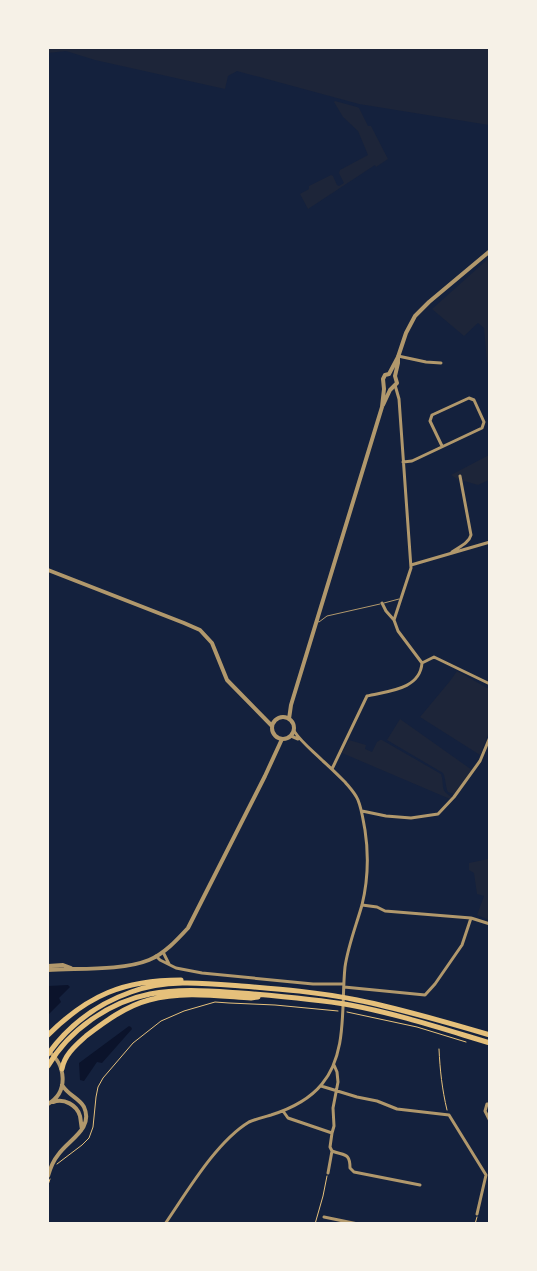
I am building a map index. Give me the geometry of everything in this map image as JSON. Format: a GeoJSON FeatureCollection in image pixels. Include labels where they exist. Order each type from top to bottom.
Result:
{"type":"FeatureCollection","features":[{"type":"Feature","properties":{"kind":"main road"},"geometry":{"type":"LineString","coordinates":[[48,1035],[62,1020],[84,1005],[122,987],[166,980],[198,980],[209,984]]}},
{"type":"Feature","properties":{"kind":"main road"},"geometry":{"type":"LineString","coordinates":[[48,1052],[82,1018],[97,1008],[132,991],[160,985],[184,983],[307,992],[355,1000],[413,1012],[490,1035]]}},
{"type":"Feature","properties":{"kind":"main road"},"geometry":{"type":"LineString","coordinates":[[48,1066],[58,1051],[72,1036],[102,1013],[137,998],[169,991],[193,990],[264,995],[351,1006],[409,1019],[490,1043]]}},
{"type":"Feature","properties":{"kind":"main road"},"geometry":{"type":"LineString","coordinates":[[62,1069],[63,1062],[71,1050],[83,1039],[124,1010],[139,1003],[169,996],[195,994],[252,998],[264,995]]}},
{"type":"Feature","properties":{"kind":"street"},"geometry":{"type":"LineString","coordinates":[[290,719],[291,705],[382,407],[383,379],[385,375],[389,374],[398,357],[406,333],[415,316],[490,251]]}},
{"type":"Feature","properties":{"kind":"street"},"geometry":{"type":"LineString","coordinates":[[398,357],[441,363]]}},
{"type":"Feature","properties":{"kind":"street"},"geometry":{"type":"LineString","coordinates":[[382,407],[397,380],[395,376],[398,357]]}},
{"type":"Feature","properties":{"kind":"street"},"geometry":{"type":"LineString","coordinates":[[389,374],[395,376]]}},
{"type":"Feature","properties":{"kind":"street"},"geometry":{"type":"LineString","coordinates":[[384,385],[388,388],[394,386]]}},
{"type":"Feature","properties":{"kind":"street"},"geometry":{"type":"LineString","coordinates":[[394,386],[399,399],[411,565],[394,620]]}},
{"type":"Feature","properties":{"kind":"street"},"geometry":{"type":"LineString","coordinates":[[403,462],[412,461],[482,428],[484,422],[474,400],[468,398],[432,415],[430,421],[442,446]]}},
{"type":"Feature","properties":{"kind":"street"},"geometry":{"type":"LineString","coordinates":[[452,552],[465,543],[471,535],[460,476]]}},
{"type":"Feature","properties":{"kind":"street"},"geometry":{"type":"LineString","coordinates":[[411,565],[490,542]]}},
{"type":"Feature","properties":{"kind":"street"},"geometry":{"type":"LineString","coordinates":[[48,570],[200,630],[212,643],[227,680],[272,726],[276,736],[277,750]]}},
{"type":"Feature","properties":{"kind":"street"},"geometry":{"type":"LineString","coordinates":[[332,769],[367,696],[414,682],[422,669],[422,663],[398,631],[394,620],[386,612],[382,603]]}},
{"type":"Feature","properties":{"kind":"street"},"geometry":{"type":"LineString","coordinates":[[422,663],[434,657],[490,684]]}},
{"type":"Feature","properties":{"kind":"street"},"geometry":{"type":"LineString","coordinates":[[272,726],[291,705]]}},
{"type":"Feature","properties":{"kind":"street"},"geometry":{"type":"LineString","coordinates":[[165,1224],[205,1167],[226,1141],[250,1122],[283,1111],[307,1098],[321,1086],[334,1065],[340,1038],[349,946],[362,905],[367,876],[368,858],[362,811],[358,799],[353,792],[332,769],[299,739],[294,732],[294,724],[290,719],[282,717]]}},
{"type":"Feature","properties":{"kind":"street"},"geometry":{"type":"LineString","coordinates":[[264,718],[276,720]]}},
{"type":"Feature","properties":{"kind":"street"},"geometry":{"type":"LineString","coordinates":[[276,736],[282,739],[288,738],[294,732]]}},
{"type":"Feature","properties":{"kind":"street"},"geometry":{"type":"LineString","coordinates":[[291,736],[299,739]]}},
{"type":"Feature","properties":{"kind":"street"},"geometry":{"type":"LineString","coordinates":[[362,811],[386,816],[411,818],[438,814],[454,797],[480,761],[490,737]]}},
{"type":"Feature","properties":{"kind":"street"},"geometry":{"type":"LineString","coordinates":[[48,970],[121,967],[148,960],[163,952],[188,928],[282,739]]}},
{"type":"Feature","properties":{"kind":"street"},"geometry":{"type":"LineString","coordinates":[[362,905],[377,907],[385,911],[471,918],[490,924]]}},
{"type":"Feature","properties":{"kind":"street"},"geometry":{"type":"LineString","coordinates":[[156,956],[169,965],[202,973],[425,995],[462,945],[471,918]]}},
{"type":"Feature","properties":{"kind":"street"},"geometry":{"type":"LineString","coordinates":[[163,952],[169,965]]}},
{"type":"Feature","properties":{"kind":"street"},"geometry":{"type":"LineString","coordinates":[[48,966],[63,966],[76,969]]}},
{"type":"Feature","properties":{"kind":"street"},"geometry":{"type":"LineString","coordinates":[[48,1052],[53,1054],[58,1060],[63,1075],[58,1095],[49,1104]]}},
{"type":"Feature","properties":{"kind":"street"},"geometry":{"type":"LineString","coordinates":[[328,1173],[334,1126],[333,1108],[338,1082],[334,1065]]}},
{"type":"Feature","properties":{"kind":"street"},"geometry":{"type":"LineString","coordinates":[[49,1177],[57,1155],[82,1129],[86,1122],[84,1108],[62,1085]]}},
{"type":"Feature","properties":{"kind":"street"},"geometry":{"type":"LineString","coordinates":[[321,1086],[397,1108],[449,1115],[486,1174],[477,1214]]}},
{"type":"Feature","properties":{"kind":"street"},"geometry":{"type":"LineString","coordinates":[[49,1104],[58,1100],[68,1102],[76,1108],[81,1117],[82,1129]]}},
{"type":"Feature","properties":{"kind":"street"},"geometry":{"type":"LineString","coordinates":[[490,1104],[487,1104],[485,1111],[490,1121]]}},
{"type":"Feature","properties":{"kind":"street"},"geometry":{"type":"LineString","coordinates":[[283,1111],[288,1118],[332,1133]]}},
{"type":"Feature","properties":{"kind":"street"},"geometry":{"type":"LineString","coordinates":[[332,1151],[348,1156],[350,1168],[354,1172],[420,1185]]}},
{"type":"Feature","properties":{"kind":"street"},"geometry":{"type":"LineString","coordinates":[[324,1217],[358,1224]]}},
{"type":"Feature","properties":{"kind":"lane"},"geometry":{"type":"LineString","coordinates":[[316,621],[319,622],[327,616],[401,599]]}},
{"type":"Feature","properties":{"kind":"path"},"geometry":{"type":"LineString","coordinates":[[54,1169],[88,1138],[93,1127],[98,1087],[103,1078],[133,1043],[161,1021],[184,1011],[214,1002],[283,1005],[338,1011]]}},
{"type":"Feature","properties":{"kind":"path"},"geometry":{"type":"LineString","coordinates":[[346,1012],[417,1027],[471,1043]]}},
{"type":"Feature","properties":{"kind":"path"},"geometry":{"type":"LineString","coordinates":[[439,1049],[443,1096],[449,1115]]}},
{"type":"Feature","properties":{"kind":"path"},"geometry":{"type":"LineString","coordinates":[[315,1224],[328,1173]]}},
{"type":"Feature","properties":{"kind":"path"},"geometry":{"type":"LineString","coordinates":[[48,1185],[49,1177]]}},
{"type":"Feature","properties":{"kind":"path"},"geometry":{"type":"LineString","coordinates":[[475,1224],[477,1214]]}},
{"type":"Feature","properties":{"kind":"shaded area"},"geometry":{"type":"Polygon","coordinates":[[[48,48],[489,48],[489,125],[359,104],[237,71],[228,76],[225,89],[95,60],[66,51],[48,53],[48,48]]]}},
{"type":"Feature","properties":{"kind":"shaded area"},"geometry":{"type":"Polygon","coordinates":[[[335,101],[359,108],[368,126],[371,126],[388,159],[376,167],[375,165],[308,209],[300,194],[309,189],[309,186],[331,175],[339,186],[344,183],[339,173],[340,170],[368,155],[358,131],[343,117],[335,101]]]}},
{"type":"Feature","properties":{"kind":"shaded area"},"geometry":{"type":"Polygon","coordinates":[[[489,258],[489,363],[487,362],[484,328],[478,323],[464,336],[432,309],[489,258]]]}},
{"type":"Feature","properties":{"kind":"shaded area"},"geometry":{"type":"Polygon","coordinates":[[[489,455],[489,480],[478,485],[457,479],[451,475],[489,455]]]}},
{"type":"Feature","properties":{"kind":"shaded area"},"geometry":{"type":"Polygon","coordinates":[[[457,671],[489,689],[489,732],[480,755],[420,717],[457,671]]]}},
{"type":"Feature","properties":{"kind":"shaded area"},"geometry":{"type":"Polygon","coordinates":[[[400,719],[472,770],[454,794],[448,792],[443,773],[387,740],[400,719]]]}},
{"type":"Feature","properties":{"kind":"shaded area"},"geometry":{"type":"Polygon","coordinates":[[[349,740],[366,745],[365,749],[372,752],[377,742],[382,740],[441,774],[444,790],[452,797],[450,799],[342,753],[349,740]]]}},
{"type":"Feature","properties":{"kind":"shaded area"},"geometry":{"type":"Polygon","coordinates":[[[489,833],[490,920],[477,915],[484,896],[477,894],[474,873],[469,870],[469,863],[488,859],[489,833]]]}},
{"type":"Feature","properties":{"kind":"shaded area"},"geometry":{"type":"Polygon","coordinates":[[[68,985],[70,987],[59,998],[61,1002],[48,1015],[48,986],[68,985]]]}},
{"type":"Feature","properties":{"kind":"shaded area"},"geometry":{"type":"Polygon","coordinates":[[[129,1026],[132,1029],[102,1063],[97,1062],[84,1081],[80,1080],[79,1063],[129,1026]]]}}]}
